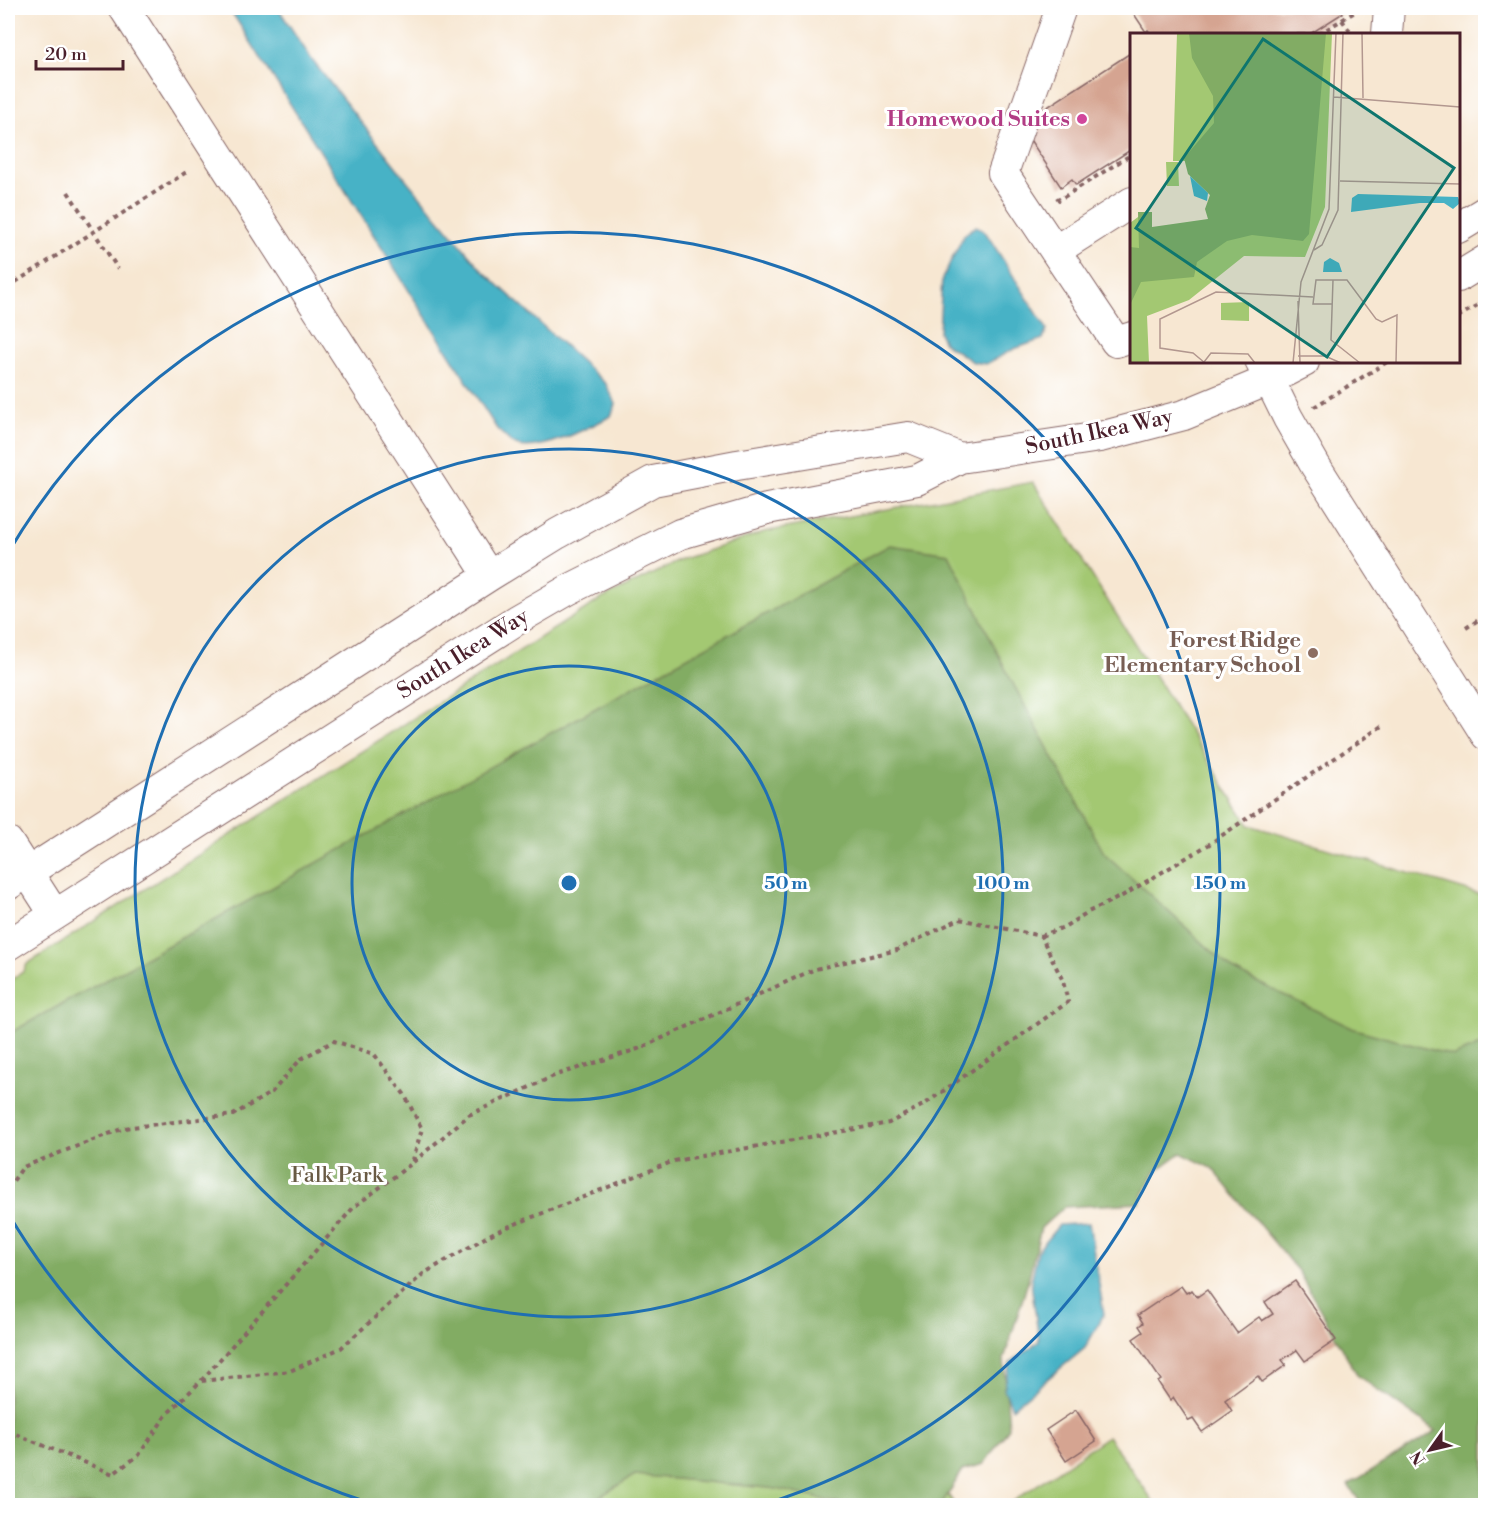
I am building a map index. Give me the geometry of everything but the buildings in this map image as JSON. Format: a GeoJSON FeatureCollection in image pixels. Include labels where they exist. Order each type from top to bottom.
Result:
{"type":"FeatureCollection","features":[{"type":"Feature","properties":{"kind":"street"},"geometry":{"type":"LineString","coordinates":[[124,8],[489,576]]}},
{"type":"Feature","properties":{"kind":"street"},"geometry":{"type":"LineString","coordinates":[[1061,8],[1003,173],[1116,342],[1130,337]]}},
{"type":"Feature","properties":{"kind":"street"},"geometry":{"type":"LineString","coordinates":[[1388,33],[1389,8]]}},
{"type":"Feature","properties":{"kind":"street"},"geometry":{"type":"LineString","coordinates":[[1055,250],[1130,203]]}},
{"type":"Feature","properties":{"kind":"street"},"geometry":{"type":"LineString","coordinates":[[1460,227],[1485,211]]}},
{"type":"Feature","properties":{"kind":"street"},"geometry":{"type":"LineString","coordinates":[[1460,276],[1485,260]]}},
{"type":"Feature","properties":{"kind":"street","name":"South Ikea Way"},"geometry":{"type":"LineString","coordinates":[[8,945],[518,619],[578,585],[680,534],[767,509],[917,480],[960,458],[1100,437],[1184,415],[1265,371],[1297,363]]}},
{"type":"Feature","properties":{"kind":"street"},"geometry":{"type":"LineString","coordinates":[[1265,371],[1315,465],[1485,735]]}},
{"type":"Feature","properties":{"kind":"street"},"geometry":{"type":"LineString","coordinates":[[18,878],[489,576],[557,534],[653,481],[908,437],[960,458]]}},
{"type":"Feature","properties":{"kind":"street"},"geometry":{"type":"LineString","coordinates":[[8,842],[18,878],[55,915]]}},
{"type":"Feature","properties":{"kind":"path"},"geometry":{"type":"LineString","coordinates":[[1321,33],[1361,8]]}},
{"type":"Feature","properties":{"kind":"path"},"geometry":{"type":"LineString","coordinates":[[1342,20],[1351,33]]}},
{"type":"Feature","properties":{"kind":"path"},"geometry":{"type":"LineString","coordinates":[[1054,192],[1059,201],[1130,155]]}},
{"type":"Feature","properties":{"kind":"path"},"geometry":{"type":"LineString","coordinates":[[8,287],[188,171]]}},
{"type":"Feature","properties":{"kind":"path"},"geometry":{"type":"LineString","coordinates":[[68,192],[118,269]]}},
{"type":"Feature","properties":{"kind":"path"},"geometry":{"type":"LineString","coordinates":[[1460,316],[1485,300]]}},
{"type":"Feature","properties":{"kind":"path"},"geometry":{"type":"LineString","coordinates":[[1288,418],[1317,405],[1386,363]]}},
{"type":"Feature","properties":{"kind":"path"},"geometry":{"type":"LineString","coordinates":[[1466,628],[1485,615]]}},
{"type":"Feature","properties":{"kind":"path"},"geometry":{"type":"LineString","coordinates":[[8,1431],[113,1474],[139,1455],[167,1414],[201,1381],[354,1207],[411,1164],[469,1115],[556,1075],[638,1049],[814,969],[897,950],[959,919],[1041,936],[1064,927],[1208,845],[1383,725]]}},
{"type":"Feature","properties":{"kind":"path"},"geometry":{"type":"LineString","coordinates":[[201,1381],[290,1371],[341,1348],[423,1274],[495,1232],[674,1161],[890,1123],[925,1104],[1068,1002],[1063,981],[1041,936]]}},
{"type":"Feature","properties":{"kind":"path"},"geometry":{"type":"LineString","coordinates":[[8,1188],[23,1167],[124,1128],[233,1115],[272,1092],[301,1059],[334,1041],[374,1054],[404,1094],[422,1129],[411,1164]]}},
{"type":"Feature","properties":{"kind":"green space","name":"Falk Park"},"geometry":{"type":"Polygon","coordinates":[[[1033,482],[1249,825],[1485,896],[1485,1505],[1475,1452],[924,612],[534,874],[955,1505],[8,1506],[8,982],[24,971],[27,964],[601,599],[683,559],[764,532],[1033,482]]]}},
{"type":"Feature","properties":{"kind":"green space","name":"Falk Park"},"geometry":{"type":"Polygon","coordinates":[[[890,545],[949,554],[1008,674],[1104,853],[1234,971],[1354,1029],[1454,1056],[1485,1043],[1485,1505],[1362,1505],[1348,1485],[1436,1431],[1358,1376],[1298,1271],[1212,1168],[1181,1153],[1155,1172],[1139,1203],[1064,1207],[1041,1228],[1027,1285],[1004,1359],[1009,1428],[984,1464],[963,1470],[941,1505],[847,1505],[777,1489],[635,1475],[586,1505],[8,1505],[8,1034],[890,545]]]}},
{"type":"Feature","properties":{"kind":"green space"},"geometry":{"type":"Polygon","coordinates":[[[1108,1436],[1153,1501],[1146,1505],[1008,1505],[1108,1436]]]}},
{"type":"Feature","properties":{"kind":"water"},"geometry":{"type":"Polygon","coordinates":[[[229,8],[278,8],[312,60],[409,183],[482,270],[606,384],[616,404],[611,416],[553,442],[529,447],[513,444],[497,429],[229,8]]]}},
{"type":"Feature","properties":{"kind":"water"},"geometry":{"type":"Polygon","coordinates":[[[976,226],[986,233],[1047,329],[1043,339],[1014,349],[986,364],[973,362],[944,343],[939,332],[942,279],[964,235],[976,226]]]}},
{"type":"Feature","properties":{"kind":"water"},"geometry":{"type":"Polygon","coordinates":[[[1089,1223],[1104,1314],[1085,1348],[1012,1408],[1004,1389],[1010,1363],[1039,1341],[1031,1282],[1038,1250],[1059,1225],[1089,1223]]]}},
{"type":"Feature","properties":{"kind":"place","name":"Homewood Suites"},"geometry":{"type":"Point","coordinates":[1082,119]}},
{"type":"Feature","properties":{"kind":"place","name":"Forest Ridge Elementary School"},"geometry":{"type":"Point","coordinates":[1313,653]}}]}
